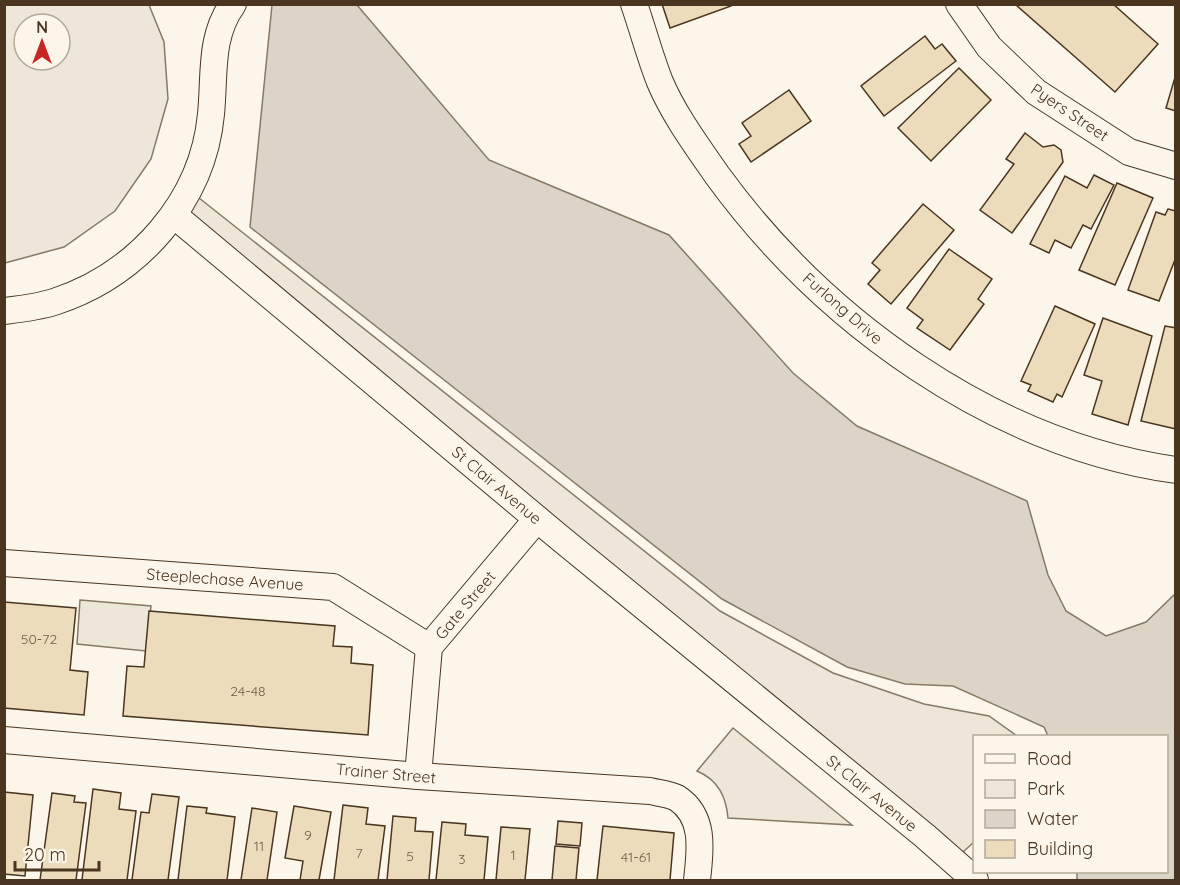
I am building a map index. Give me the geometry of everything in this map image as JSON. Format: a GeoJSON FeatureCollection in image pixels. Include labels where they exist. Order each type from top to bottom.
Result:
{"type":"FeatureCollection","features":[{"type":"Feature","properties":{"kind":"street"},"geometry":{"type":"LineString","coordinates":[[4,311],[53,302],[90,286],[120,269],[175,216],[201,168],[211,115],[214,48],[223,18],[232,4]]}},
{"type":"Feature","properties":{"kind":"street","name":"Furlong Drive"},"geometry":{"type":"LineString","coordinates":[[634,4],[661,83],[698,147],[743,211],[810,282],[895,353],[986,407],[1060,440],[1120,460],[1176,470]]}},
{"type":"Feature","properties":{"kind":"street","name":"Pyers Street"},"geometry":{"type":"LineString","coordinates":[[959,4],[989,47],[1036,92],[1129,152],[1176,166]]}},
{"type":"Feature","properties":{"kind":"street","name":"St Clair Avenue"},"geometry":{"type":"LineString","coordinates":[[175,216],[537,519],[916,829],[975,880]]}},
{"type":"Feature","properties":{"kind":"street","name":"Gate Street"},"geometry":{"type":"LineString","coordinates":[[418,776],[429,647],[537,519]]}},
{"type":"Feature","properties":{"kind":"street","name":"Steeplechase Avenue"},"geometry":{"type":"LineString","coordinates":[[4,563],[333,586],[429,647]]}},
{"type":"Feature","properties":{"kind":"street","name":"Trainer Street"},"geometry":{"type":"LineString","coordinates":[[4,740],[418,776],[650,791],[677,798],[698,822],[700,846],[697,880]]}},
{"type":"Feature","properties":{"kind":"green space"},"geometry":{"type":"Polygon","coordinates":[[[5,4],[149,5],[164,42],[168,99],[151,159],[115,211],[64,247],[5,263],[5,4]]]}},
{"type":"Feature","properties":{"kind":"green space"},"geometry":{"type":"Polygon","coordinates":[[[189,190],[720,611],[833,673],[924,704],[989,716],[1016,735],[973,735],[973,843],[953,861],[175,216],[189,190]]]}},
{"type":"Feature","properties":{"kind":"green space"},"geometry":{"type":"Polygon","coordinates":[[[733,728],[852,825],[728,818],[720,790],[710,779],[697,771],[733,728]]]}},
{"type":"Feature","properties":{"kind":"shaded area"},"geometry":{"type":"Polygon","coordinates":[[[80,600],[151,606],[146,651],[77,644],[80,600]]]}},
{"type":"Feature","properties":{"kind":"water"},"geometry":{"type":"Polygon","coordinates":[[[272,5],[357,5],[489,160],[669,235],[793,373],[857,426],[1027,501],[1048,575],[1066,611],[1106,636],[1146,622],[1175,594],[1175,880],[1077,880],[1077,873],[1168,873],[1168,735],[1048,735],[1044,727],[953,686],[905,684],[847,667],[722,599],[250,227],[272,5]]]}},
{"type":"Feature","properties":{"kind":"building"},"geometry":{"type":"Polygon","coordinates":[[[662,4],[731,4],[731,6],[670,28],[662,4]]]}},
{"type":"Feature","properties":{"kind":"building"},"geometry":{"type":"Polygon","coordinates":[[[1015,4],[1113,4],[1158,44],[1115,92],[1015,4]]]}},
{"type":"Feature","properties":{"kind":"building"},"geometry":{"type":"Polygon","coordinates":[[[925,36],[935,49],[942,44],[956,61],[884,116],[861,86],[925,36]]]}},
{"type":"Feature","properties":{"kind":"building"},"geometry":{"type":"Polygon","coordinates":[[[959,68],[991,100],[931,161],[898,128],[959,68]]]}},
{"type":"Feature","properties":{"kind":"building"},"geometry":{"type":"Polygon","coordinates":[[[1176,74],[1176,111],[1166,108],[1176,74]]]}},
{"type":"Feature","properties":{"kind":"building"},"geometry":{"type":"Polygon","coordinates":[[[789,90],[811,121],[751,162],[739,144],[751,136],[742,123],[789,90]]]}},
{"type":"Feature","properties":{"kind":"building"},"geometry":{"type":"Polygon","coordinates":[[[1025,133],[1043,147],[1054,145],[1061,150],[1063,162],[1012,233],[980,210],[1014,164],[1006,159],[1025,133]]]}},
{"type":"Feature","properties":{"kind":"building"},"geometry":{"type":"Polygon","coordinates":[[[1094,175],[1114,185],[1091,229],[1083,225],[1071,248],[1055,240],[1049,253],[1030,244],[1065,176],[1087,188],[1094,175]]]}},
{"type":"Feature","properties":{"kind":"building"},"geometry":{"type":"Polygon","coordinates":[[[1117,183],[1153,198],[1115,285],[1079,270],[1117,183]]]}},
{"type":"Feature","properties":{"kind":"building"},"geometry":{"type":"Polygon","coordinates":[[[923,204],[954,230],[891,304],[868,284],[880,270],[872,263],[923,204]]]}},
{"type":"Feature","properties":{"kind":"building"},"geometry":{"type":"Polygon","coordinates":[[[1168,209],[1176,211],[1176,257],[1159,301],[1128,290],[1156,212],[1165,215],[1168,209]]]}},
{"type":"Feature","properties":{"kind":"building"},"geometry":{"type":"Polygon","coordinates":[[[949,249],[992,279],[978,299],[984,304],[950,350],[917,328],[923,320],[907,308],[949,249]]]}},
{"type":"Feature","properties":{"kind":"building"},"geometry":{"type":"Polygon","coordinates":[[[1055,306],[1095,324],[1062,397],[1057,394],[1053,402],[1028,391],[1031,385],[1021,381],[1055,306]]]}},
{"type":"Feature","properties":{"kind":"building"},"geometry":{"type":"Polygon","coordinates":[[[1103,318],[1152,336],[1128,425],[1092,414],[1102,381],[1084,375],[1103,318]]]}},
{"type":"Feature","properties":{"kind":"building"},"geometry":{"type":"Polygon","coordinates":[[[1165,326],[1176,328],[1176,429],[1141,421],[1165,326]]]}},
{"type":"Feature","properties":{"kind":"building"},"geometry":{"type":"Polygon","coordinates":[[[4,602],[76,608],[70,670],[88,672],[84,715],[4,708],[4,602]]]}},
{"type":"Feature","properties":{"kind":"building"},"geometry":{"type":"Polygon","coordinates":[[[149,611],[335,626],[333,646],[352,647],[351,663],[373,665],[368,735],[123,716],[127,666],[144,667],[149,611]]]}},
{"type":"Feature","properties":{"kind":"building"},"geometry":{"type":"Polygon","coordinates":[[[93,789],[121,793],[119,809],[136,811],[127,880],[82,880],[93,789]]]}},
{"type":"Feature","properties":{"kind":"building"},"geometry":{"type":"Polygon","coordinates":[[[4,792],[33,795],[25,876],[4,874],[4,792]]]}},
{"type":"Feature","properties":{"kind":"building"},"geometry":{"type":"Polygon","coordinates":[[[52,793],[75,796],[74,802],[86,803],[76,880],[40,880],[52,793]]]}},
{"type":"Feature","properties":{"kind":"building"},"geometry":{"type":"Polygon","coordinates":[[[152,794],[179,797],[168,880],[132,880],[141,812],[149,813],[152,794]]]}},
{"type":"Feature","properties":{"kind":"building"},"geometry":{"type":"Polygon","coordinates":[[[343,805],[368,808],[366,824],[385,826],[378,880],[334,880],[343,805]]]}},
{"type":"Feature","properties":{"kind":"building"},"geometry":{"type":"Polygon","coordinates":[[[187,806],[207,808],[206,813],[235,817],[227,880],[178,880],[187,806]]]}},
{"type":"Feature","properties":{"kind":"building"},"geometry":{"type":"Polygon","coordinates":[[[294,806],[331,812],[319,880],[300,880],[303,861],[285,858],[294,806]]]}},
{"type":"Feature","properties":{"kind":"building"},"geometry":{"type":"Polygon","coordinates":[[[252,808],[277,812],[267,880],[241,880],[252,808]]]}},
{"type":"Feature","properties":{"kind":"building"},"geometry":{"type":"Polygon","coordinates":[[[393,816],[416,818],[415,831],[433,832],[429,880],[387,880],[393,816]]]}},
{"type":"Feature","properties":{"kind":"building"},"geometry":{"type":"Polygon","coordinates":[[[558,821],[582,823],[580,846],[556,844],[558,821]]]}},
{"type":"Feature","properties":{"kind":"building"},"geometry":{"type":"Polygon","coordinates":[[[442,822],[466,824],[465,835],[488,837],[484,880],[436,880],[442,822]]]}},
{"type":"Feature","properties":{"kind":"building"},"geometry":{"type":"Polygon","coordinates":[[[603,826],[674,833],[670,880],[597,880],[603,826]]]}},
{"type":"Feature","properties":{"kind":"building"},"geometry":{"type":"Polygon","coordinates":[[[501,827],[530,829],[525,880],[496,880],[501,827]]]}},
{"type":"Feature","properties":{"kind":"building"},"geometry":{"type":"Polygon","coordinates":[[[555,846],[579,848],[576,880],[552,880],[555,846]]]}}]}
